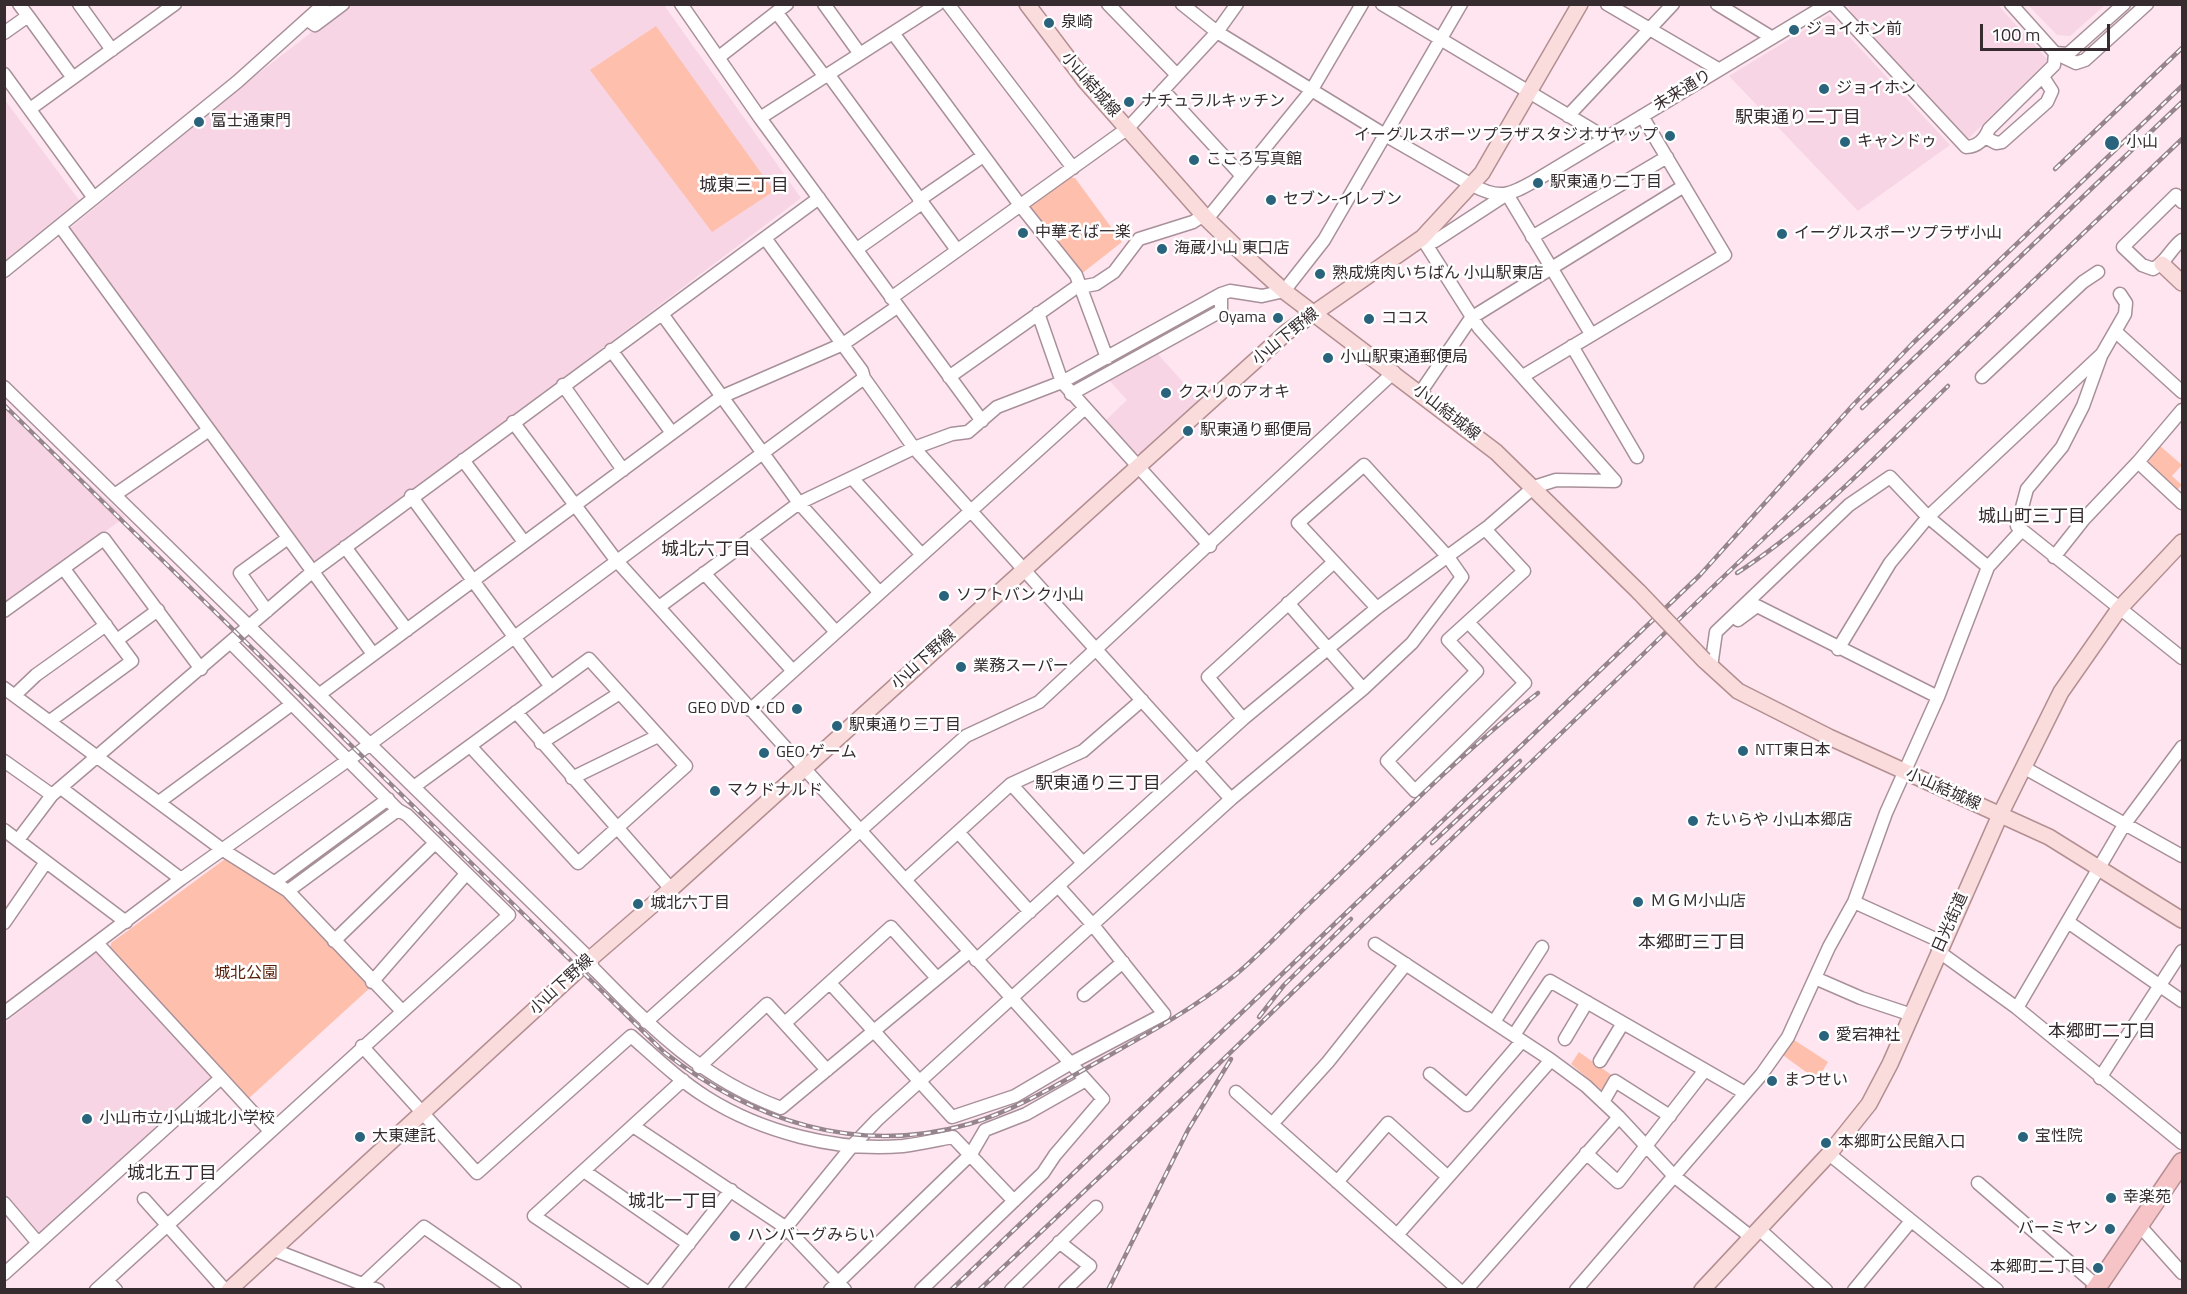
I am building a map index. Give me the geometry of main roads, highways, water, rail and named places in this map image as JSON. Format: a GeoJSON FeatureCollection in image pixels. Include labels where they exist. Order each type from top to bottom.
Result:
{"type":"FeatureCollection","features":[{"type":"Feature","properties":{"kind":"highway"},"geometry":{"type":"LineString","coordinates":[[2096,1288],[2182,1162]]}},
{"type":"Feature","properties":{"kind":"main road","name":"小山結城線"},"geometry":{"type":"LineString","coordinates":[[1028,4],[1086,82],[1205,217],[1284,291],[1394,372],[1496,452],[1534,487],[1587,544],[1639,592],[1708,664],[1738,691],[1904,772],[2049,837],[2182,920]]}},
{"type":"Feature","properties":{"kind":"main road","name":"小山下野線"},"geometry":{"type":"LineString","coordinates":[[227,1290],[274,1250],[590,959],[671,889],[1287,332],[1422,238],[1472,185],[1529,93],[1580,4]]}},
{"type":"Feature","properties":{"kind":"main road"},"geometry":{"type":"LineString","coordinates":[[2165,259],[2182,283]]}},
{"type":"Feature","properties":{"kind":"main road","name":"日光街道"},"geometry":{"type":"LineString","coordinates":[[1702,1290],[1829,1154],[1869,1104],[1912,1015],[2000,815],[2061,692],[2119,609],[2182,542]]}},
{"type":"Feature","properties":{"kind":"railway"},"geometry":{"type":"LineString","coordinates":[[2055,169],[2182,48]]}},
{"type":"Feature","properties":{"kind":"railway"},"geometry":{"type":"LineString","coordinates":[[951,1290],[1700,575],[1853,405],[1913,343],[2182,86]]}},
{"type":"Feature","properties":{"kind":"railway"},"geometry":{"type":"LineString","coordinates":[[1862,408],[2182,102]]}},
{"type":"Feature","properties":{"kind":"railway"},"geometry":{"type":"LineString","coordinates":[[979,1290],[1176,1105],[1697,602],[2182,139]]}},
{"type":"Feature","properties":{"kind":"railway"},"geometry":{"type":"LineString","coordinates":[[1737,573],[1821,509],[1948,386]]}},
{"type":"Feature","properties":{"kind":"railway"},"geometry":{"type":"LineString","coordinates":[[4,405],[664,1052],[733,1097],[770,1114],[808,1126],[846,1133],[886,1136],[927,1133],[969,1124],[1020,1104],[1135,1041],[1186,1010],[1244,968],[1449,769],[1538,693]]}},
{"type":"Feature","properties":{"kind":"railway"},"geometry":{"type":"LineString","coordinates":[[1432,843],[1520,761]]}},
{"type":"Feature","properties":{"kind":"railway"},"geometry":{"type":"LineString","coordinates":[[1259,1017],[1284,985],[1351,919]]}},
{"type":"Feature","properties":{"kind":"railway"},"geometry":{"type":"LineString","coordinates":[[1108,1290],[1188,1130],[1231,1059]]}},
{"type":"Feature","properties":{"kind":"place","name":"泉崎"},"geometry":{"type":"Point","coordinates":[1049,23]}},
{"type":"Feature","properties":{"kind":"place","name":"ジョイホン前"},"geometry":{"type":"Point","coordinates":[1794,30]}},
{"type":"Feature","properties":{"kind":"place","name":"ジョイホン"},"geometry":{"type":"Point","coordinates":[1824,89]}},
{"type":"Feature","properties":{"kind":"place","name":"ナチュラルキッチン"},"geometry":{"type":"Point","coordinates":[1129,102]}},
{"type":"Feature","properties":{"kind":"place","name":"富士通東門"},"geometry":{"type":"Point","coordinates":[199,122]}},
{"type":"Feature","properties":{"kind":"place","name":"イーグルスポーツプラザスタジオサヤップ"},"geometry":{"type":"Point","coordinates":[1670,136]}},
{"type":"Feature","properties":{"kind":"place","name":"キャンドゥ"},"geometry":{"type":"Point","coordinates":[1845,142]}},
{"type":"Feature","properties":{"kind":"place","name":"小山"},"geometry":{"type":"Point","coordinates":[2112,143]}},
{"type":"Feature","properties":{"kind":"place","name":"こころ写真館"},"geometry":{"type":"Point","coordinates":[1194,160]}},
{"type":"Feature","properties":{"kind":"place","name":"駅東通り二丁目"},"geometry":{"type":"Point","coordinates":[1538,183]}},
{"type":"Feature","properties":{"kind":"place","name":"セブン-イレブン"},"geometry":{"type":"Point","coordinates":[1271,200]}},
{"type":"Feature","properties":{"kind":"place","name":"中華そば一楽"},"geometry":{"type":"Point","coordinates":[1023,233]}},
{"type":"Feature","properties":{"kind":"place","name":"イーグルスポーツプラザ小山"},"geometry":{"type":"Point","coordinates":[1782,234]}},
{"type":"Feature","properties":{"kind":"place","name":"海蔵小山 東口店"},"geometry":{"type":"Point","coordinates":[1162,249]}},
{"type":"Feature","properties":{"kind":"place","name":"熟成焼肉いちばん 小山駅東店"},"geometry":{"type":"Point","coordinates":[1320,274]}},
{"type":"Feature","properties":{"kind":"place","name":"Oyama"},"geometry":{"type":"Point","coordinates":[1278,318]}},
{"type":"Feature","properties":{"kind":"place","name":"ココス"},"geometry":{"type":"Point","coordinates":[1369,319]}},
{"type":"Feature","properties":{"kind":"place","name":"小山駅東通郵便局"},"geometry":{"type":"Point","coordinates":[1328,358]}},
{"type":"Feature","properties":{"kind":"place","name":"クスリのアオキ"},"geometry":{"type":"Point","coordinates":[1166,393]}},
{"type":"Feature","properties":{"kind":"place","name":"駅東通り郵便局"},"geometry":{"type":"Point","coordinates":[1188,431]}},
{"type":"Feature","properties":{"kind":"place","name":"ソフトバンク小山"},"geometry":{"type":"Point","coordinates":[944,596]}},
{"type":"Feature","properties":{"kind":"place","name":"業務スーパー"},"geometry":{"type":"Point","coordinates":[961,667]}},
{"type":"Feature","properties":{"kind":"place","name":"GEO DVD・CD"},"geometry":{"type":"Point","coordinates":[797,709]}},
{"type":"Feature","properties":{"kind":"place","name":"駅東通り三丁目"},"geometry":{"type":"Point","coordinates":[837,726]}},
{"type":"Feature","properties":{"kind":"place","name":"NTT東日本"},"geometry":{"type":"Point","coordinates":[1743,751]}},
{"type":"Feature","properties":{"kind":"place","name":"GEO ゲーム"},"geometry":{"type":"Point","coordinates":[764,753]}},
{"type":"Feature","properties":{"kind":"place","name":"マクドナルド"},"geometry":{"type":"Point","coordinates":[715,791]}},
{"type":"Feature","properties":{"kind":"place","name":"たいらや 小山本郷店"},"geometry":{"type":"Point","coordinates":[1693,821]}},
{"type":"Feature","properties":{"kind":"place","name":"ＭＧＭ小山店"},"geometry":{"type":"Point","coordinates":[1638,902]}},
{"type":"Feature","properties":{"kind":"place","name":"城北六丁目"},"geometry":{"type":"Point","coordinates":[638,904]}},
{"type":"Feature","properties":{"kind":"place","name":"愛宕神社"},"geometry":{"type":"Point","coordinates":[1824,1036]}},
{"type":"Feature","properties":{"kind":"place","name":"まつせい"},"geometry":{"type":"Point","coordinates":[1772,1081]}},
{"type":"Feature","properties":{"kind":"place","name":"小山市立小山城北小学校"},"geometry":{"type":"Point","coordinates":[87,1119]}},
{"type":"Feature","properties":{"kind":"place","name":"大東建託"},"geometry":{"type":"Point","coordinates":[360,1137]}},
{"type":"Feature","properties":{"kind":"place","name":"宝性院"},"geometry":{"type":"Point","coordinates":[2023,1137]}},
{"type":"Feature","properties":{"kind":"place","name":"本郷町公民館入口"},"geometry":{"type":"Point","coordinates":[1826,1143]}},
{"type":"Feature","properties":{"kind":"place","name":"幸楽苑"},"geometry":{"type":"Point","coordinates":[2111,1198]}},
{"type":"Feature","properties":{"kind":"place","name":"バーミヤン"},"geometry":{"type":"Point","coordinates":[2110,1229]}},
{"type":"Feature","properties":{"kind":"place","name":"ハンバーグみらい"},"geometry":{"type":"Point","coordinates":[735,1236]}},
{"type":"Feature","properties":{"kind":"place","name":"本郷町二丁目"},"geometry":{"type":"Point","coordinates":[2098,1268]}},
{"type":"Feature","properties":{"kind":"district","name":"駅東通り二丁目"},"geometry":{"type":"Point","coordinates":[1798,119]}},
{"type":"Feature","properties":{"kind":"district","name":"城東三丁目"},"geometry":{"type":"Point","coordinates":[744,187]}},
{"type":"Feature","properties":{"kind":"district","name":"城山町三丁目"},"geometry":{"type":"Point","coordinates":[2032,518]}},
{"type":"Feature","properties":{"kind":"district","name":"城北六丁目"},"geometry":{"type":"Point","coordinates":[706,551]}},
{"type":"Feature","properties":{"kind":"district","name":"駅東通り三丁目"},"geometry":{"type":"Point","coordinates":[1098,785]}},
{"type":"Feature","properties":{"kind":"district","name":"本郷町三丁目"},"geometry":{"type":"Point","coordinates":[1692,944]}},
{"type":"Feature","properties":{"kind":"district","name":"本郷町二丁目"},"geometry":{"type":"Point","coordinates":[2102,1033]}},
{"type":"Feature","properties":{"kind":"district","name":"城北五丁目"},"geometry":{"type":"Point","coordinates":[172,1175]}},
{"type":"Feature","properties":{"kind":"district","name":"城北一丁目"},"geometry":{"type":"Point","coordinates":[673,1203]}},
{"type":"Feature","properties":{"kind":"park label","name":"城北公園"},"geometry":{"type":"Point","coordinates":[246,974]}}]}
